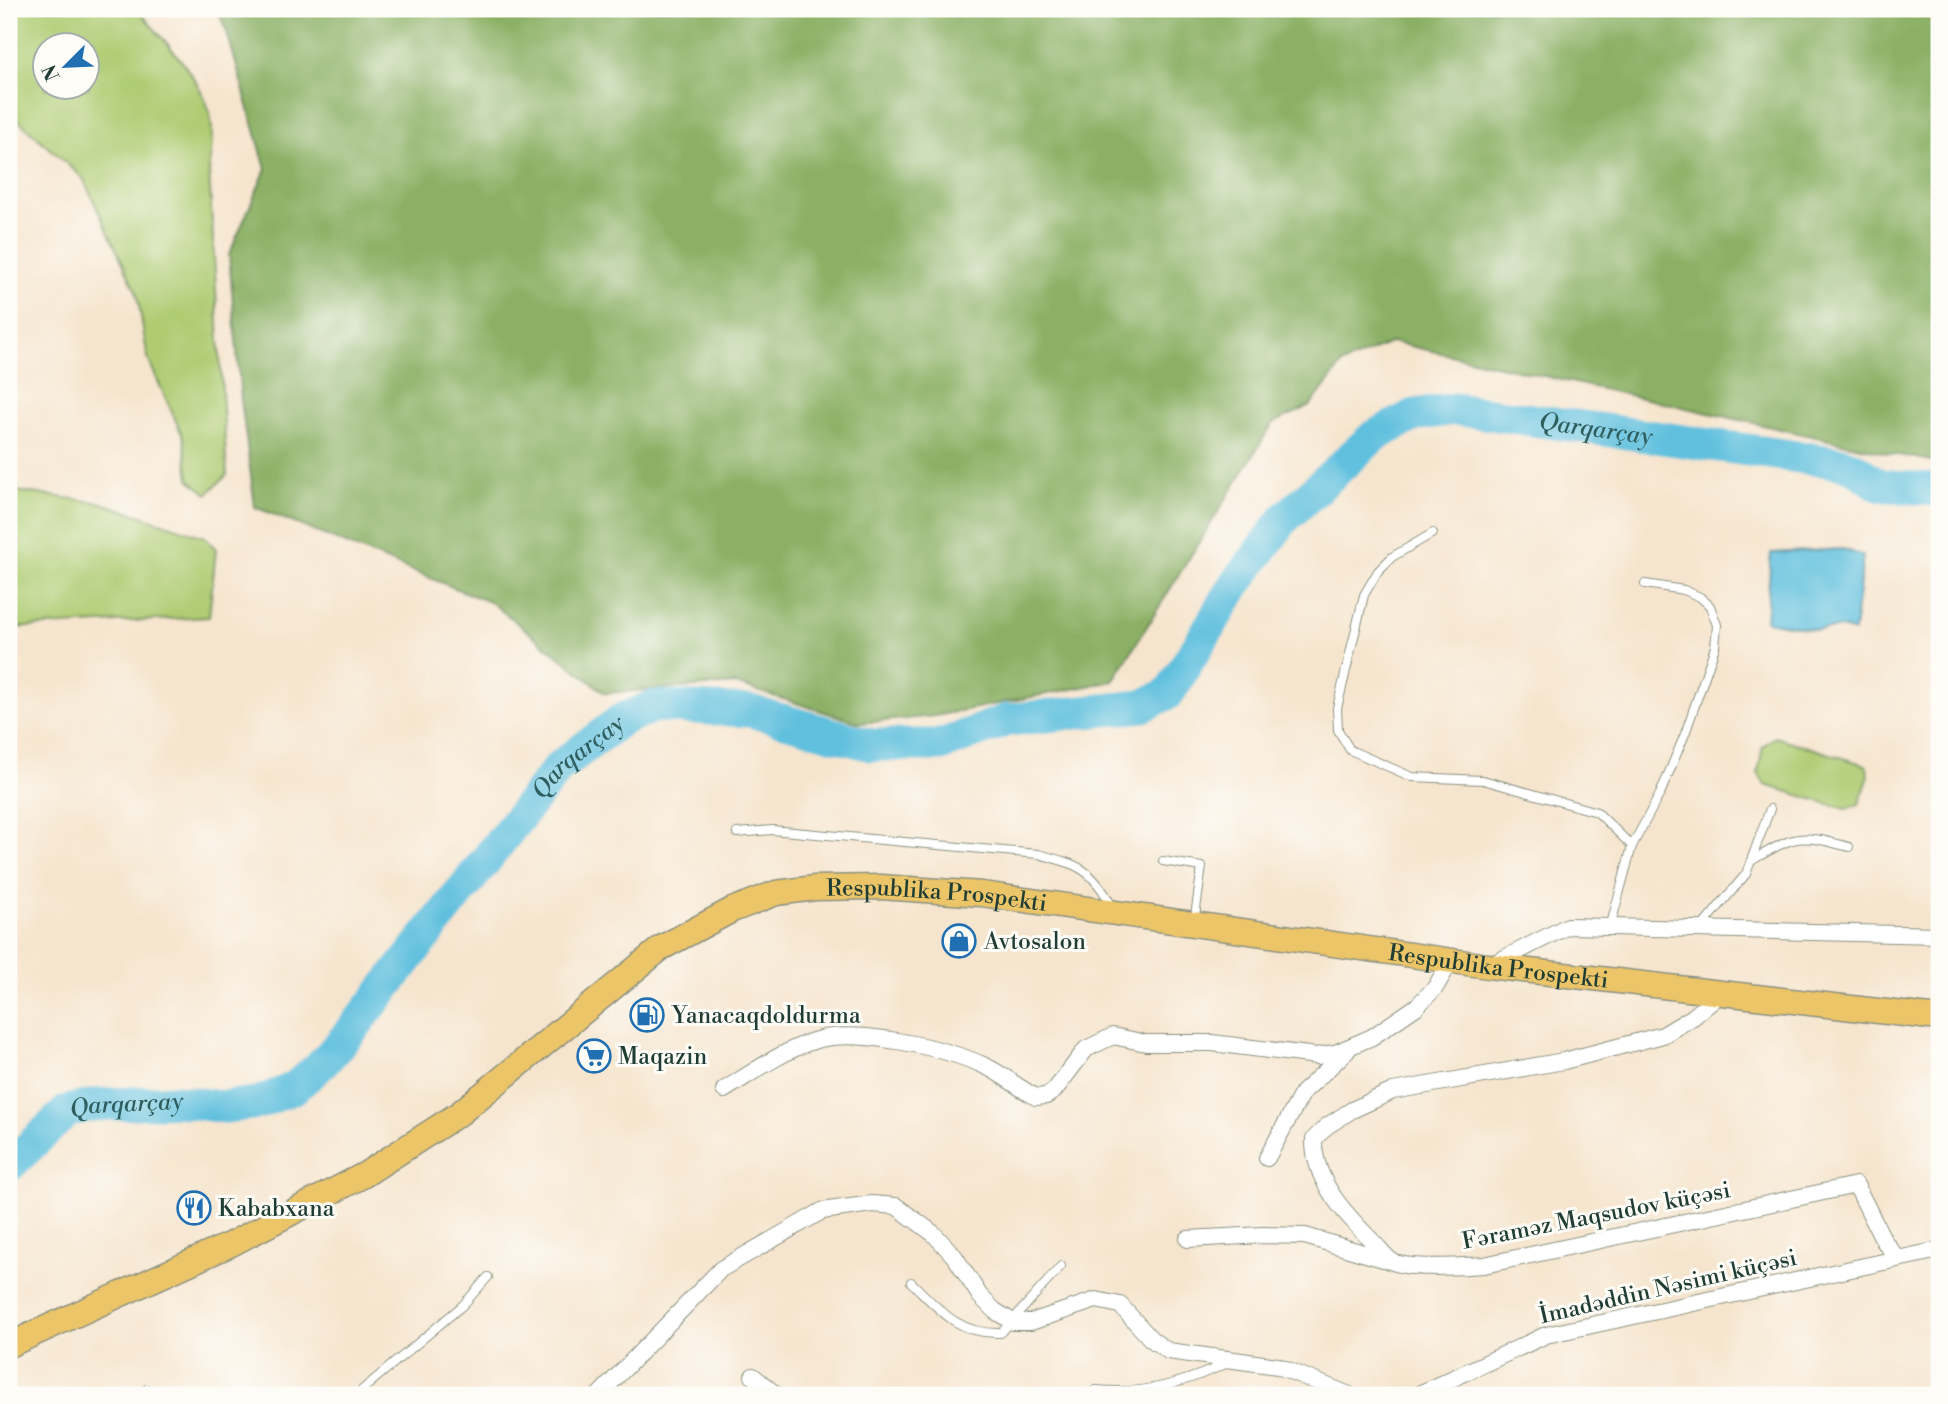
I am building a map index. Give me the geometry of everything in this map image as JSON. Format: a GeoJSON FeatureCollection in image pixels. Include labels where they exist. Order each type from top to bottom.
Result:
{"type":"FeatureCollection","features":[{"type":"Feature","properties":{"kind":"main road","name":"Respublika Prospekti"},"geometry":{"type":"LineString","coordinates":[[9,1345],[231,1244],[364,1175],[460,1113],[661,948],[732,909],[776,894],[815,888],[881,887],[982,894],[1488,966],[1724,991],[1939,1018]]}},
{"type":"Feature","properties":{"kind":"main road"},"geometry":{"type":"LineString","coordinates":[[9,1330],[52,1327]]}},
{"type":"Feature","properties":{"kind":"street"},"geometry":{"type":"LineString","coordinates":[[1488,966],[1568,926],[1939,935]]}},
{"type":"Feature","properties":{"kind":"street"},"geometry":{"type":"LineString","coordinates":[[724,1090],[784,1053],[816,1040],[846,1036],[885,1041],[969,1059],[1036,1097],[1046,1096],[1054,1091],[1094,1043],[1112,1036],[1146,1043],[1212,1043],[1317,1056],[1351,1047],[1372,1037],[1416,1007],[1435,988],[1451,961]]}},
{"type":"Feature","properties":{"kind":"street"},"geometry":{"type":"LineString","coordinates":[[1393,1262],[1339,1205],[1323,1179],[1313,1155],[1314,1139],[1327,1126],[1393,1091],[1564,1061],[1663,1035],[1693,1017],[1724,991]]}},
{"type":"Feature","properties":{"kind":"street"},"geometry":{"type":"LineString","coordinates":[[1267,1158],[1303,1093],[1351,1047]]}},
{"type":"Feature","properties":{"kind":"street","name":"Fəraməz Maqsudov küçəsi"},"geometry":{"type":"LineString","coordinates":[[1393,1262],[1431,1266],[1484,1265],[1856,1185],[1865,1198],[1884,1241],[1897,1258]]}},
{"type":"Feature","properties":{"kind":"street"},"geometry":{"type":"LineString","coordinates":[[598,1395],[721,1269],[822,1211],[848,1206],[896,1206],[934,1234],[955,1257],[980,1296],[995,1311],[1013,1322],[1031,1322],[1096,1300],[1120,1305],[1151,1339],[1168,1352],[1278,1366],[1349,1395]]}},
{"type":"Feature","properties":{"kind":"street"},"geometry":{"type":"LineString","coordinates":[[1188,1239],[1305,1236],[1393,1262]]}},
{"type":"Feature","properties":{"kind":"street","name":"İmadəddin Nəsimi küçəsi"},"geometry":{"type":"LineString","coordinates":[[1417,1395],[1546,1335],[1939,1250]]}},
{"type":"Feature","properties":{"kind":"street"},"geometry":{"type":"LineString","coordinates":[[753,1376],[776,1395]]}},
{"type":"Feature","properties":{"kind":"lane"},"geometry":{"type":"LineString","coordinates":[[1433,533],[1392,557],[1378,571],[1364,595],[1337,708],[1338,730],[1350,750],[1412,777],[1483,780],[1597,812],[1632,846]]}},
{"type":"Feature","properties":{"kind":"lane"},"geometry":{"type":"LineString","coordinates":[[1610,928],[1632,846],[1660,794],[1716,647],[1717,625],[1710,606],[1700,597],[1684,590],[1646,584]]}},
{"type":"Feature","properties":{"kind":"lane"},"geometry":{"type":"LineString","coordinates":[[1698,931],[1746,874],[1770,809]]}},
{"type":"Feature","properties":{"kind":"lane"},"geometry":{"type":"LineString","coordinates":[[737,833],[772,830],[1038,854],[1073,863],[1098,881],[1117,915]]}},
{"type":"Feature","properties":{"kind":"lane"},"geometry":{"type":"LineString","coordinates":[[1751,861],[1787,840],[1804,836],[1849,847]]}},
{"type":"Feature","properties":{"kind":"lane"},"geometry":{"type":"LineString","coordinates":[[1163,861],[1202,867],[1194,926]]}},
{"type":"Feature","properties":{"kind":"lane"},"geometry":{"type":"LineString","coordinates":[[911,1282],[955,1323],[972,1332],[1000,1334],[1060,1266]]}},
{"type":"Feature","properties":{"kind":"lane"},"geometry":{"type":"LineString","coordinates":[[356,1395],[463,1305],[488,1277]]}},
{"type":"Feature","properties":{"kind":"lane"},"geometry":{"type":"LineString","coordinates":[[1096,1390],[1123,1392],[1166,1388],[1236,1359]]}},
{"type":"Feature","properties":{"kind":"green space"},"geometry":{"type":"Polygon","coordinates":[[[9,9],[137,9],[177,55],[203,94],[212,131],[209,172],[227,475],[207,494],[189,479],[184,439],[148,359],[137,293],[83,178],[9,112],[9,9]]]}},
{"type":"Feature","properties":{"kind":"green space"},"geometry":{"type":"Polygon","coordinates":[[[217,9],[1939,9],[1939,462],[1887,453],[1392,342],[1342,364],[1310,406],[1273,423],[1113,681],[935,716],[860,723],[735,684],[605,693],[492,603],[255,507],[241,400],[229,255],[266,169],[227,32],[217,9]]]}},
{"type":"Feature","properties":{"kind":"green space"},"geometry":{"type":"Polygon","coordinates":[[[9,490],[102,503],[205,537],[216,549],[209,617],[9,628],[9,490]]]}},
{"type":"Feature","properties":{"kind":"green space"},"geometry":{"type":"Polygon","coordinates":[[[1775,737],[1866,765],[1869,776],[1859,804],[1846,809],[1765,785],[1758,773],[1763,746],[1775,737]]]}},
{"type":"Feature","properties":{"kind":"water"},"geometry":{"type":"Polygon","coordinates":[[[1843,549],[1863,556],[1854,632],[1842,628],[1816,630],[1766,621],[1771,553],[1843,549]]]}},
{"type":"Feature","properties":{"kind":"waterway","name":"Qarqarçay"},"geometry":{"type":"LineString","coordinates":[[9,1166],[67,1111],[93,1105],[177,1101],[224,1107],[258,1103],[294,1088],[322,1064],[352,1030],[559,767],[621,720],[654,706],[750,711],[871,745],[941,745],[1007,720],[1143,706],[1169,693],[1235,585],[1285,518],[1374,436],[1415,415],[1454,409],[1841,463],[1855,468],[1879,485],[1939,490]]}},
{"type":"Feature","properties":{"kind":"place","name":"Avtosalon"},"geometry":{"type":"Point","coordinates":[959,941]}},
{"type":"Feature","properties":{"kind":"place","name":"Yanacaqdoldurma"},"geometry":{"type":"Point","coordinates":[647,1015]}},
{"type":"Feature","properties":{"kind":"place","name":"Maqazin"},"geometry":{"type":"Point","coordinates":[594,1056]}},
{"type":"Feature","properties":{"kind":"place","name":"Kababxana"},"geometry":{"type":"Point","coordinates":[194,1208]}}]}
